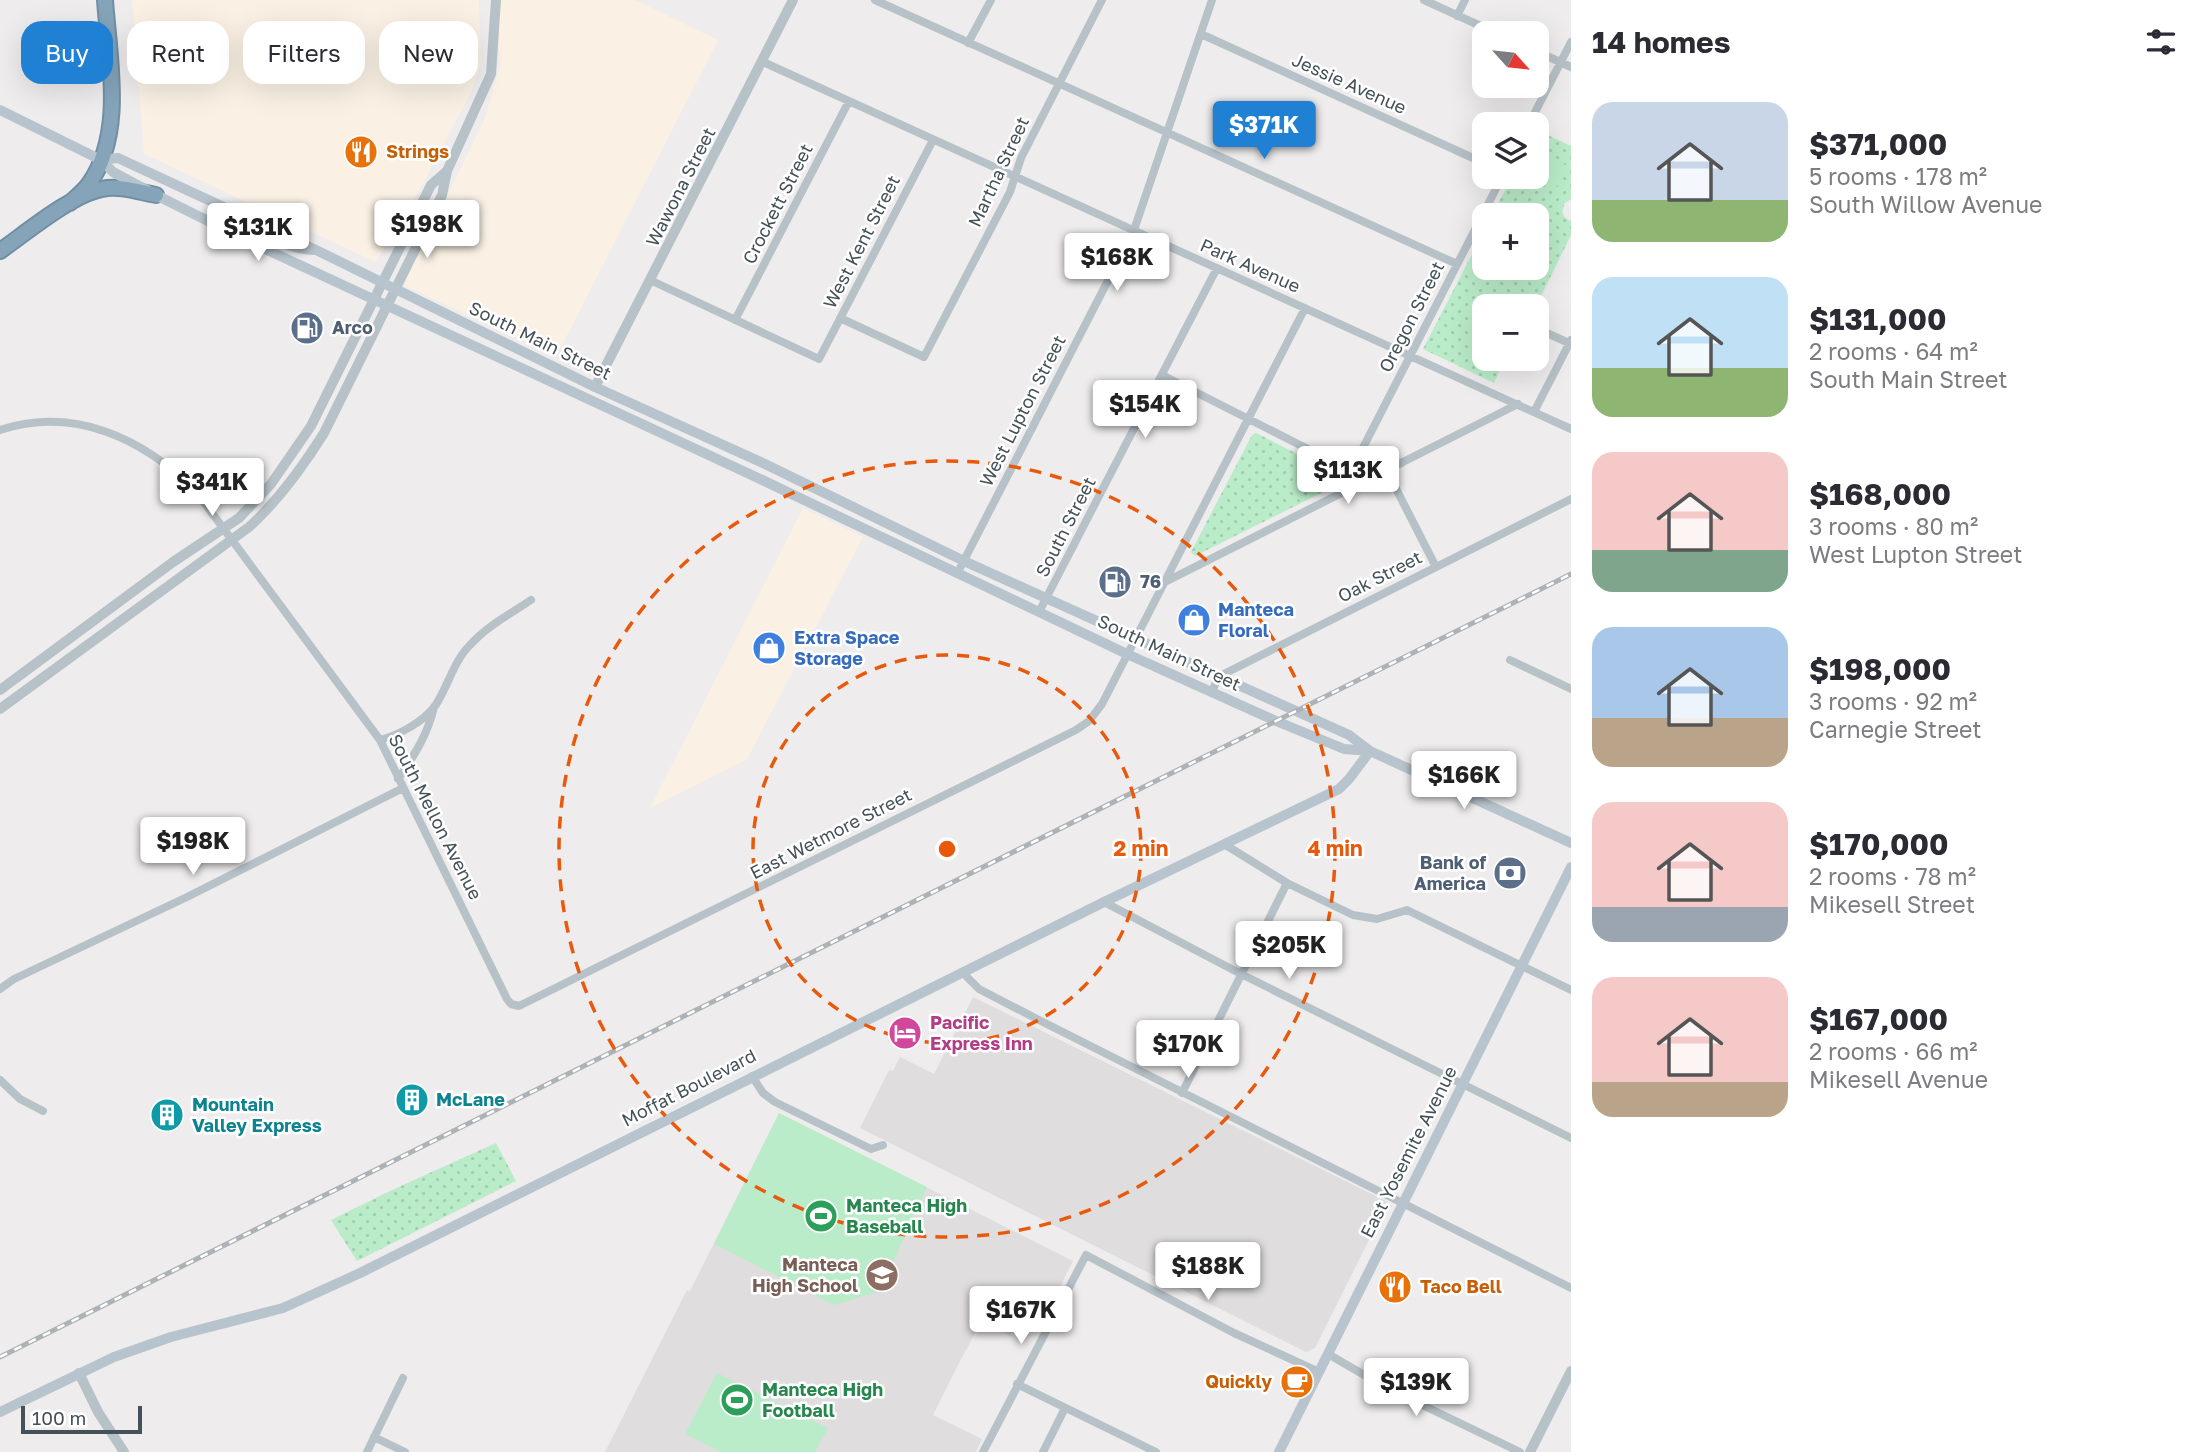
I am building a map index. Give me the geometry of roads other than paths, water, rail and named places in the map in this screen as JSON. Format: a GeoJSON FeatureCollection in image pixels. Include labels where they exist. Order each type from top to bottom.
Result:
{"type":"FeatureCollection","features":[{"type":"Feature","properties":{"kind":"highway"},"geometry":{"type":"LineString","coordinates":[[70,203],[88,184],[101,160],[107,147],[112,120],[105,0]]}},
{"type":"Feature","properties":{"kind":"highway"},"geometry":{"type":"LineString","coordinates":[[0,251],[70,203],[103,188],[156,195]]}},
{"type":"Feature","properties":{"kind":"main road","name":"South Main Street"},"geometry":{"type":"LineString","coordinates":[[0,110],[101,160],[113,172],[248,241],[758,478],[1127,654],[1344,749],[1370,751]]}},
{"type":"Feature","properties":{"kind":"main road","name":"South Main Street"},"geometry":{"type":"LineString","coordinates":[[101,160],[118,158],[964,561],[1349,735],[1370,751],[1571,843]]}},
{"type":"Feature","properties":{"kind":"main road"},"geometry":{"type":"LineString","coordinates":[[190,212],[198,196]]}},
{"type":"Feature","properties":{"kind":"main road"},"geometry":{"type":"LineString","coordinates":[[248,241],[258,237],[269,238],[298,250],[316,250]]}},
{"type":"Feature","properties":{"kind":"main road"},"geometry":{"type":"LineString","coordinates":[[546,379],[556,379],[587,389],[595,387]]}},
{"type":"Feature","properties":{"kind":"main road"},"geometry":{"type":"LineString","coordinates":[[758,478],[765,464]]}},
{"type":"Feature","properties":{"kind":"main road","name":"Moffat Boulevard"},"geometry":{"type":"LineString","coordinates":[[0,1412],[114,1357],[171,1337],[283,1308],[358,1274],[962,972],[1339,789],[1370,751]]}},
{"type":"Feature","properties":{"kind":"main road","name":"East Yosemite Avenue"},"geometry":{"type":"LineString","coordinates":[[1279,1452],[1571,867]]}},
{"type":"Feature","properties":{"kind":"street"},"geometry":{"type":"LineString","coordinates":[[0,709],[232,541],[265,513],[304,464],[324,433],[442,195],[447,171],[491,74],[496,0]]}},
{"type":"Feature","properties":{"kind":"street","name":"Wawona Street"},"geometry":{"type":"LineString","coordinates":[[595,387],[793,0]]}},
{"type":"Feature","properties":{"kind":"street"},"geometry":{"type":"LineString","coordinates":[[874,0],[1457,264]]}},
{"type":"Feature","properties":{"kind":"street"},"geometry":{"type":"LineString","coordinates":[[968,43],[990,0]]}},
{"type":"Feature","properties":{"kind":"street","name":"Martha Street"},"geometry":{"type":"LineString","coordinates":[[841,318],[924,357],[1010,192],[1021,158],[1102,0]]}},
{"type":"Feature","properties":{"kind":"street","name":"West Lupton Street"},"geometry":{"type":"LineString","coordinates":[[964,561],[1134,230],[1212,0]]}},
{"type":"Feature","properties":{"kind":"street"},"geometry":{"type":"LineString","coordinates":[[1424,0],[1472,23]]}},
{"type":"Feature","properties":{"kind":"street"},"geometry":{"type":"LineString","coordinates":[[1457,16],[1465,0]]}},
{"type":"Feature","properties":{"kind":"street","name":"Jessie Avenue"},"geometry":{"type":"LineString","coordinates":[[1201,34],[1472,158]]}},
{"type":"Feature","properties":{"kind":"street"},"geometry":{"type":"LineString","coordinates":[[1535,112],[1571,41]]}},
{"type":"Feature","properties":{"kind":"street"},"geometry":{"type":"LineString","coordinates":[[1549,57],[1571,67]]}},
{"type":"Feature","properties":{"kind":"street","name":"Park Avenue"},"geometry":{"type":"LineString","coordinates":[[763,62],[1571,429]]}},
{"type":"Feature","properties":{"kind":"street","name":"Crockett Street"},"geometry":{"type":"LineString","coordinates":[[735,320],[849,102]]}},
{"type":"Feature","properties":{"kind":"street","name":"West Kent Street"},"geometry":{"type":"LineString","coordinates":[[735,320],[819,359],[933,140]]}},
{"type":"Feature","properties":{"kind":"street"},"geometry":{"type":"LineString","coordinates":[[0,690],[173,562],[223,529],[254,503],[311,426],[431,185],[447,171]]}},
{"type":"Feature","properties":{"kind":"street","name":"Oregon Street"},"geometry":{"type":"LineString","coordinates":[[1351,471],[1496,189]]}},
{"type":"Feature","properties":{"kind":"street","name":"South Street"},"geometry":{"type":"LineString","coordinates":[[1039,612],[1217,268]]}},
{"type":"Feature","properties":{"kind":"street"},"geometry":{"type":"LineString","coordinates":[[650,280],[735,320]]}},
{"type":"Feature","properties":{"kind":"street","name":"East Wetmore Street"},"geometry":{"type":"LineString","coordinates":[[504,993],[515,1006],[528,1003],[1076,730],[1095,714],[1305,308]]}},
{"type":"Feature","properties":{"kind":"street"},"geometry":{"type":"LineString","coordinates":[[1534,412],[1570,343],[1549,334]]}},
{"type":"Feature","properties":{"kind":"street"},"geometry":{"type":"LineString","coordinates":[[1162,375],[1351,471],[1355,486]]}},
{"type":"Feature","properties":{"kind":"street"},"geometry":{"type":"LineString","coordinates":[[1165,582],[1518,404]]}},
{"type":"Feature","properties":{"kind":"street","name":"South Mellon Avenue"},"geometry":{"type":"LineString","coordinates":[[0,430],[22,423],[58,421],[103,431],[131,442],[178,474],[194,490],[380,740],[504,993]]}},
{"type":"Feature","properties":{"kind":"street"},"geometry":{"type":"LineString","coordinates":[[1387,471],[1436,567]]}},
{"type":"Feature","properties":{"kind":"street","name":"Oak Street"},"geometry":{"type":"LineString","coordinates":[[1219,677],[1571,499]]}},
{"type":"Feature","properties":{"kind":"street"},"geometry":{"type":"LineString","coordinates":[[957,574],[964,561]]}},
{"type":"Feature","properties":{"kind":"street"},"geometry":{"type":"LineString","coordinates":[[398,779],[421,742],[430,724],[434,707],[468,646],[484,631],[531,600]]}},
{"type":"Feature","properties":{"kind":"street"},"geometry":{"type":"LineString","coordinates":[[112,608],[121,621]]}},
{"type":"Feature","properties":{"kind":"street"},"geometry":{"type":"LineString","coordinates":[[55,650],[63,663]]}},
{"type":"Feature","properties":{"kind":"street"},"geometry":{"type":"LineString","coordinates":[[1510,660],[1571,689]]}},
{"type":"Feature","properties":{"kind":"street"},"geometry":{"type":"LineString","coordinates":[[1212,692],[1219,677]]}},
{"type":"Feature","properties":{"kind":"street"},"geometry":{"type":"LineString","coordinates":[[380,740],[406,729],[434,707]]}},
{"type":"Feature","properties":{"kind":"street"},"geometry":{"type":"LineString","coordinates":[[0,989],[13,979],[187,897],[403,788]]}},
{"type":"Feature","properties":{"kind":"street"},"geometry":{"type":"LineString","coordinates":[[1224,844],[1287,883],[1353,915],[1366,919],[1407,910],[1571,990]]}},
{"type":"Feature","properties":{"kind":"street"},"geometry":{"type":"LineString","coordinates":[[1182,1093],[1287,883]]}},
{"type":"Feature","properties":{"kind":"street"},"geometry":{"type":"LineString","coordinates":[[1104,902],[1241,974],[1571,1138]]}},
{"type":"Feature","properties":{"kind":"street"},"geometry":{"type":"LineString","coordinates":[[962,972],[979,989],[1571,1288]]}},
{"type":"Feature","properties":{"kind":"street"},"geometry":{"type":"LineString","coordinates":[[752,1076],[763,1093],[775,1102],[871,1149],[883,1145]]}},
{"type":"Feature","properties":{"kind":"street"},"geometry":{"type":"LineString","coordinates":[[0,1080],[20,1099],[43,1111]]}},
{"type":"Feature","properties":{"kind":"street"},"geometry":{"type":"LineString","coordinates":[[983,1452],[1086,1255],[1234,1333],[1319,1372]]}},
{"type":"Feature","properties":{"kind":"street"},"geometry":{"type":"LineString","coordinates":[[1328,1354],[1385,1387],[1520,1452]]}},
{"type":"Feature","properties":{"kind":"street"},"geometry":{"type":"LineString","coordinates":[[1530,1452],[1571,1371]]}},
{"type":"Feature","properties":{"kind":"street"},"geometry":{"type":"LineString","coordinates":[[79,1373],[98,1412],[124,1452]]}},
{"type":"Feature","properties":{"kind":"street"},"geometry":{"type":"LineString","coordinates":[[367,1452],[402,1378]]}},
{"type":"Feature","properties":{"kind":"street"},"geometry":{"type":"LineString","coordinates":[[1017,1384],[1151,1451]]}},
{"type":"Feature","properties":{"kind":"street"},"geometry":{"type":"LineString","coordinates":[[1043,1452],[1065,1408]]}},
{"type":"Feature","properties":{"kind":"street"},"geometry":{"type":"LineString","coordinates":[[374,1437],[405,1452]]}},
{"type":"Feature","properties":{"kind":"railway"},"geometry":{"type":"LineString","coordinates":[[0,1357],[1571,574]]}},
{"type":"Feature","properties":{"kind":"place","name":"Strings"},"geometry":{"type":"Point","coordinates":[361,152]}},
{"type":"Feature","properties":{"kind":"place","name":"Arco"},"geometry":{"type":"Point","coordinates":[307,328]}},
{"type":"Feature","properties":{"kind":"place","name":"76"},"geometry":{"type":"Point","coordinates":[1115,582]}},
{"type":"Feature","properties":{"kind":"place","name":"Manteca Floral"},"geometry":{"type":"Point","coordinates":[1194,620]}},
{"type":"Feature","properties":{"kind":"place","name":"Extra Space Storage"},"geometry":{"type":"Point","coordinates":[769,648]}},
{"type":"Feature","properties":{"kind":"place","name":"Bank of America"},"geometry":{"type":"Point","coordinates":[1510,873]}},
{"type":"Feature","properties":{"kind":"place","name":"Pacific Express Inn"},"geometry":{"type":"Point","coordinates":[905,1033]}},
{"type":"Feature","properties":{"kind":"place","name":"McLane"},"geometry":{"type":"Point","coordinates":[412,1100]}},
{"type":"Feature","properties":{"kind":"place","name":"Mountain Valley Express"},"geometry":{"type":"Point","coordinates":[167,1115]}},
{"type":"Feature","properties":{"kind":"place","name":"Manteca High Baseball"},"geometry":{"type":"Point","coordinates":[821,1216]}},
{"type":"Feature","properties":{"kind":"place","name":"Manteca High School"},"geometry":{"type":"Point","coordinates":[882,1275]}},
{"type":"Feature","properties":{"kind":"place","name":"Taco Bell"},"geometry":{"type":"Point","coordinates":[1395,1287]}},
{"type":"Feature","properties":{"kind":"place","name":"Quickly"},"geometry":{"type":"Point","coordinates":[1297,1382]}},
{"type":"Feature","properties":{"kind":"place","name":"Manteca High Football"},"geometry":{"type":"Point","coordinates":[737,1400]}}]}
